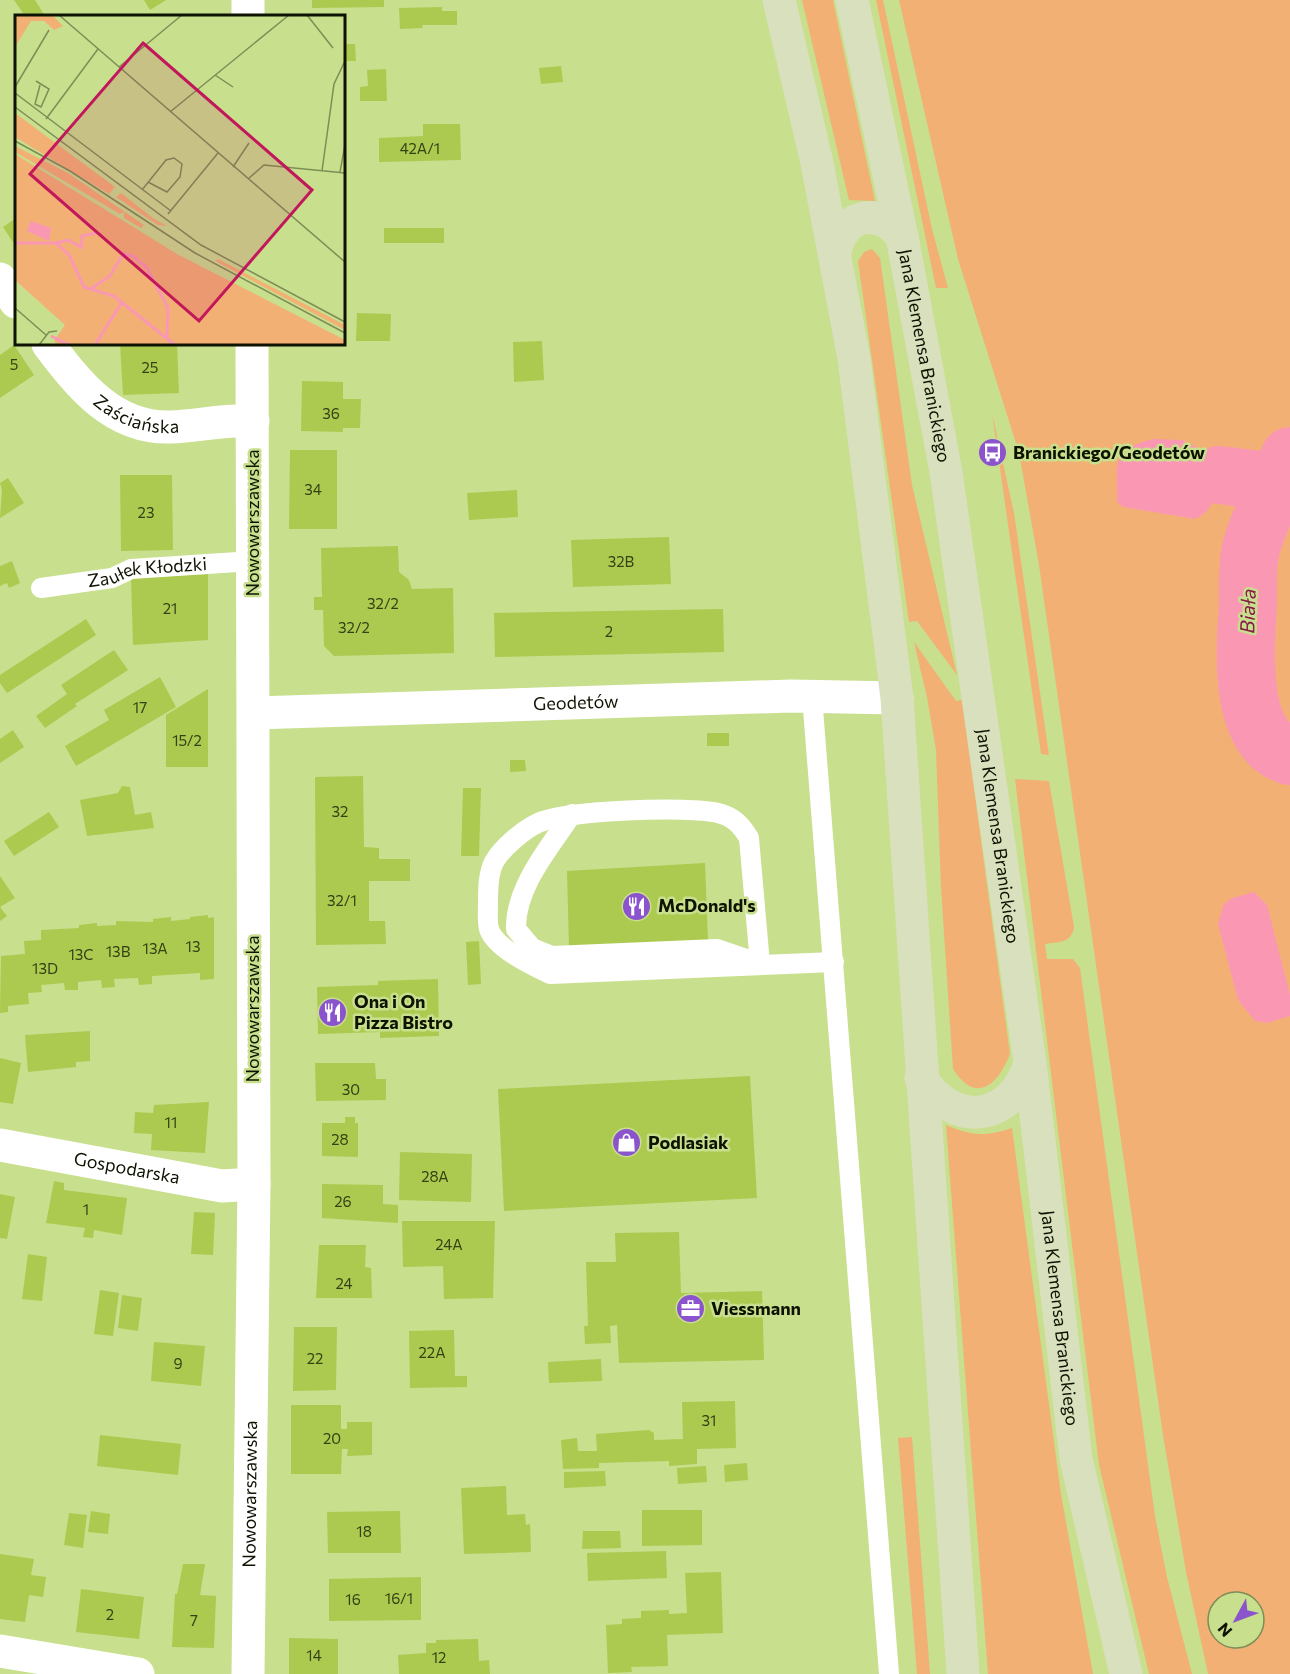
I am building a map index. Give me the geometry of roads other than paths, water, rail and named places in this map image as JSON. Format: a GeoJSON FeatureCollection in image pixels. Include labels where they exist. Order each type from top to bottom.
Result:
{"type":"FeatureCollection","features":[{"type":"Feature","properties":{"kind":"main road"},"geometry":{"type":"LineString","coordinates":[[779,0],[817,163],[854,359],[897,698],[963,1674]]}},
{"type":"Feature","properties":{"kind":"main road","name":"Jana Klemensa Branickiego"},"geometry":{"type":"LineString","coordinates":[[852,0],[903,237],[946,472],[1030,1064],[1076,1459],[1126,1674]]}},
{"type":"Feature","properties":{"kind":"main road"},"geometry":{"type":"LineString","coordinates":[[835,252],[843,230],[863,218],[886,220],[903,237]]}},
{"type":"Feature","properties":{"kind":"main road"},"geometry":{"type":"LineString","coordinates":[[921,1078],[931,1093],[946,1105],[963,1112],[981,1112],[998,1107],[1014,1096],[1024,1081],[1030,1064]]}},
{"type":"Feature","properties":{"kind":"street"},"geometry":{"type":"LineString","coordinates":[[0,279],[15,301]]}},
{"type":"Feature","properties":{"kind":"street","name":"Zaściańska"},"geometry":{"type":"LineString","coordinates":[[49,345],[96,400],[114,414],[143,425],[171,427],[230,420],[253,421]]}},
{"type":"Feature","properties":{"kind":"street","name":"Nowowarszawska"},"geometry":{"type":"LineString","coordinates":[[248,1674],[254,1184],[252,345]]}},
{"type":"Feature","properties":{"kind":"street","name":"Geodetów"},"geometry":{"type":"LineString","coordinates":[[254,712],[812,696],[897,698]]}},
{"type":"Feature","properties":{"kind":"street","name":"Gospodarska"},"geometry":{"type":"LineString","coordinates":[[0,1145],[222,1186],[254,1184]]}},
{"type":"Feature","properties":{"kind":"street"},"geometry":{"type":"LineString","coordinates":[[0,1651],[138,1674]]}},
{"type":"Feature","properties":{"kind":"lane","name":"Zaułek Kłodzki"},"geometry":{"type":"LineString","coordinates":[[41,588],[112,578],[131,569],[253,561]]}},
{"type":"Feature","properties":{"kind":"lane"},"geometry":{"type":"LineString","coordinates":[[812,696],[867,1420],[889,1674]]}},
{"type":"Feature","properties":{"kind":"lane"},"geometry":{"type":"LineString","coordinates":[[760,964],[749,838],[739,822],[720,814],[697,810],[572,813],[537,823],[514,840],[494,863],[488,887],[488,928],[493,939],[529,964],[550,974],[760,964],[807,965],[834,962]]}},
{"type":"Feature","properties":{"kind":"lane"},"geometry":{"type":"LineString","coordinates":[[572,813],[531,878],[516,913],[516,929],[532,948],[552,956],[717,950],[760,964]]}},
{"type":"Feature","properties":{"kind":"waterway","name":"Biała"},"geometry":{"type":"LineString","coordinates":[[1290,456],[1273,491],[1250,553],[1246,644],[1248,690],[1253,712],[1261,732],[1273,747],[1290,756]]}},
{"type":"Feature","properties":{"kind":"waterway"},"geometry":{"type":"LineString","coordinates":[[1219,475],[1278,482]]}},
{"type":"Feature","properties":{"kind":"place","name":"Branickiego/Geodetów"},"geometry":{"type":"Point","coordinates":[992,453]}},
{"type":"Feature","properties":{"kind":"place","name":"McDonald's"},"geometry":{"type":"Point","coordinates":[637,906]}},
{"type":"Feature","properties":{"kind":"place","name":"Ona i On Pizza Bistro"},"geometry":{"type":"Point","coordinates":[333,1012]}},
{"type":"Feature","properties":{"kind":"place","name":"Podlasiak"},"geometry":{"type":"Point","coordinates":[627,1143]}},
{"type":"Feature","properties":{"kind":"place","name":"Viessmann"},"geometry":{"type":"Point","coordinates":[690,1309]}}]}
